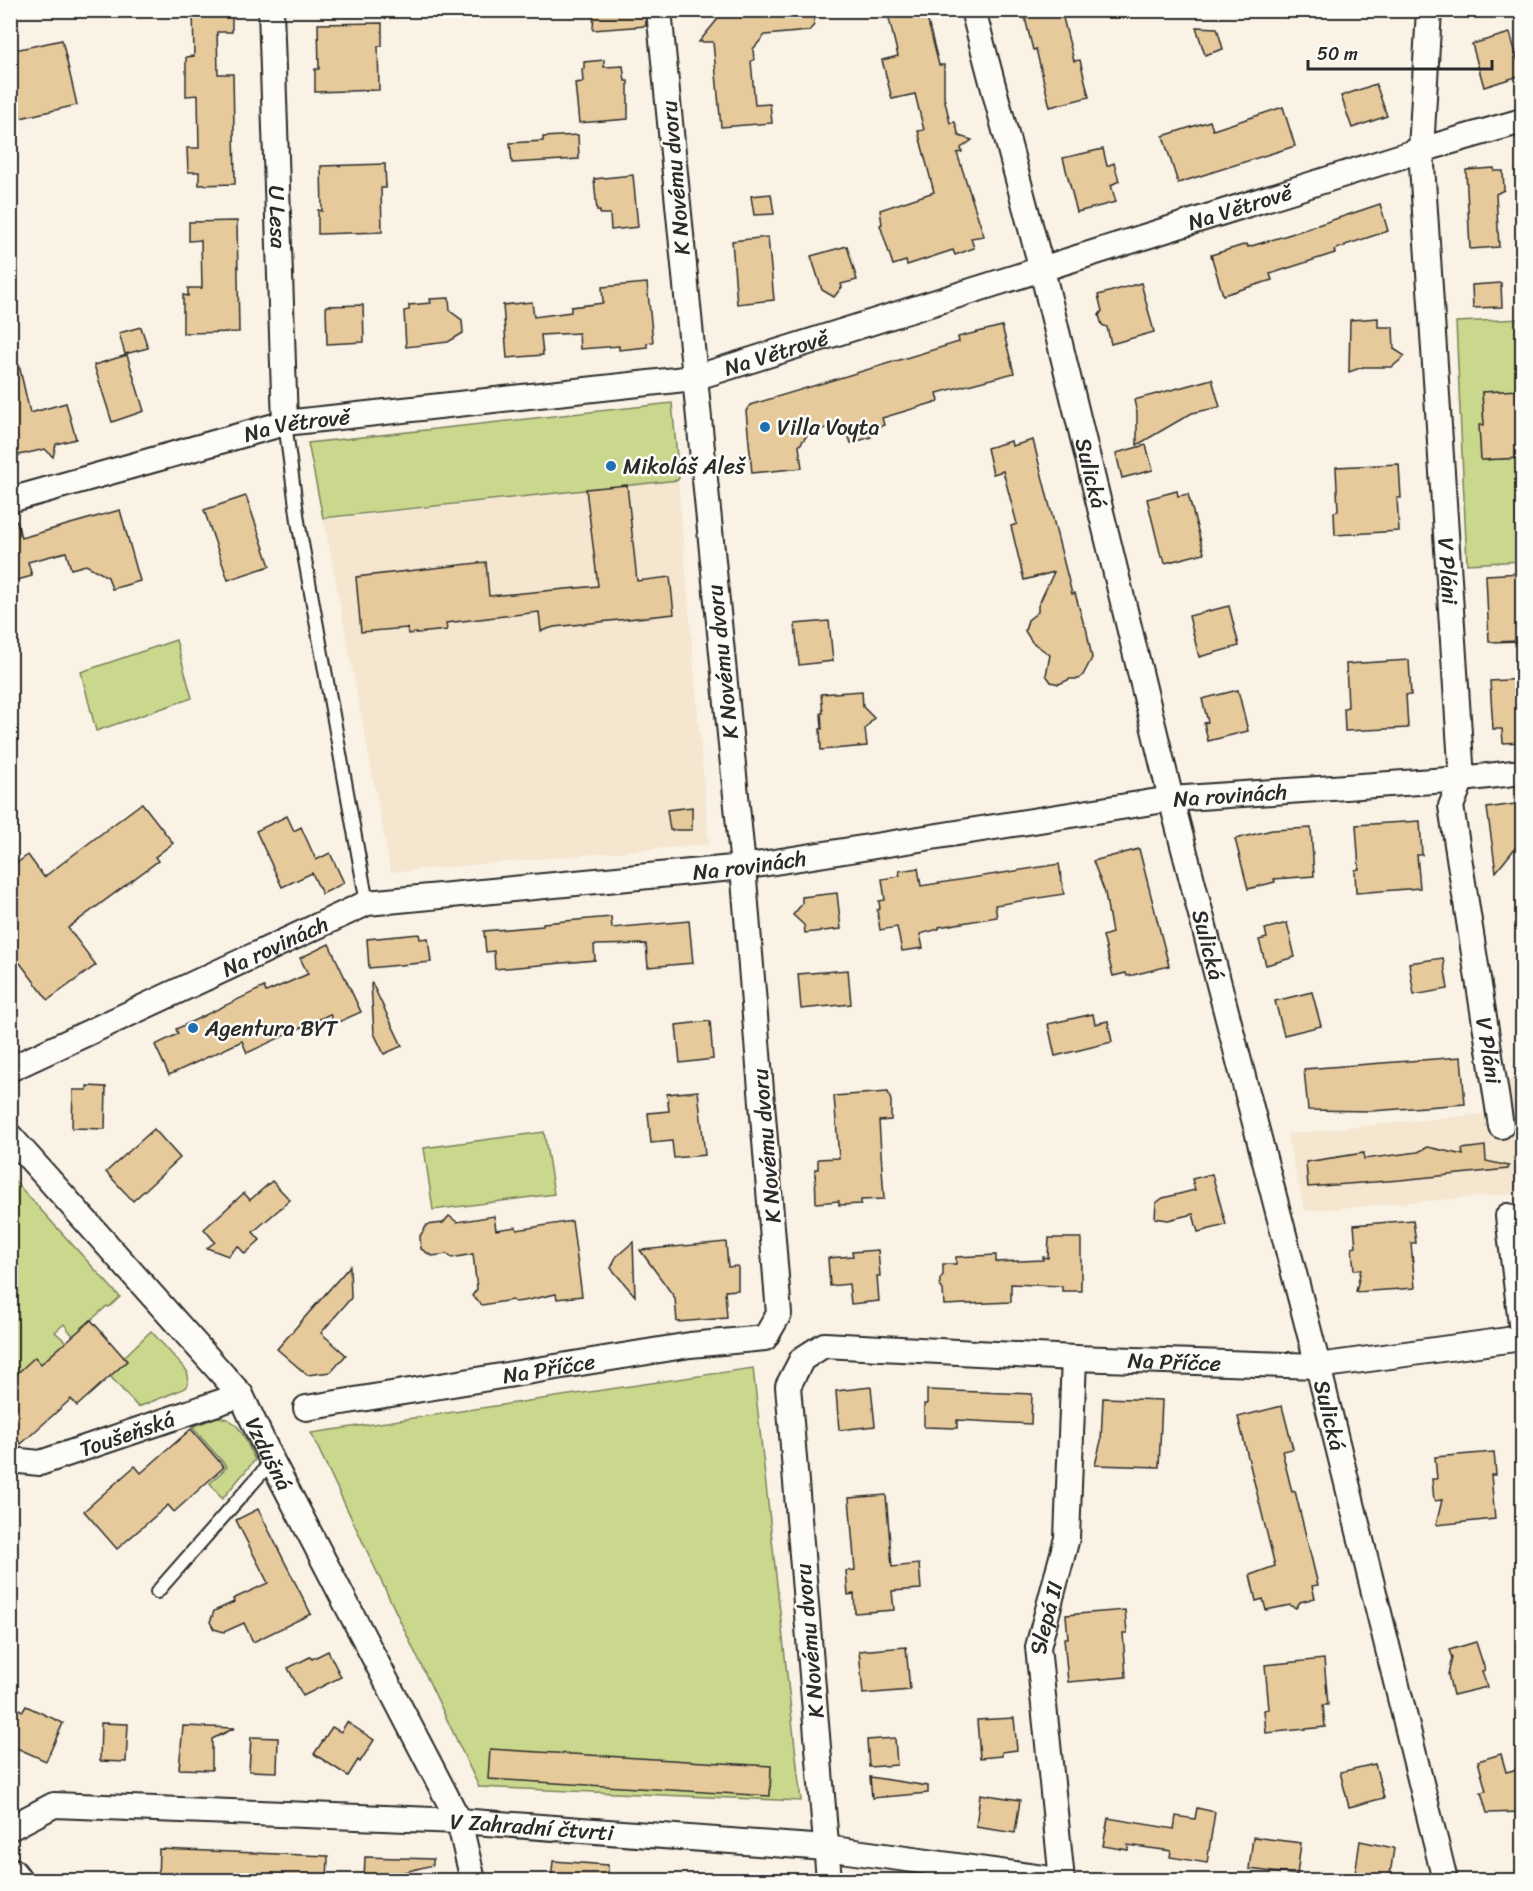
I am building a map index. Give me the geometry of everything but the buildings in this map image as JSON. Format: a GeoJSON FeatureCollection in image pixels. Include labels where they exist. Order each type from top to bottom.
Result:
{"type":"FeatureCollection","features":[{"type":"Feature","properties":{"kind":"main road"},"geometry":{"type":"LineString","coordinates":[[10,1875],[14,1881]]}},
{"type":"Feature","properties":{"kind":"street","name":"U Lesa"},"geometry":{"type":"LineString","coordinates":[[271,10],[285,423]]}},
{"type":"Feature","properties":{"kind":"street","name":"K Novému dvoru"},"geometry":{"type":"LineString","coordinates":[[659,10],[684,379],[742,867],[779,1314]]}},
{"type":"Feature","properties":{"kind":"street","name":"Sulická"},"geometry":{"type":"LineString","coordinates":[[974,10],[1042,270],[1171,800],[1318,1366],[1445,1881]]}},
{"type":"Feature","properties":{"kind":"street","name":"V Pláni"},"geometry":{"type":"LineString","coordinates":[[1429,10],[1421,150],[1462,778],[1450,806],[1501,1126]]}},
{"type":"Feature","properties":{"kind":"street","name":"Na Větrově"},"geometry":{"type":"LineString","coordinates":[[10,500],[285,423],[684,379],[1042,270],[1421,150],[1522,121]]}},
{"type":"Feature","properties":{"kind":"street","name":"Na rovinách"},"geometry":{"type":"LineString","coordinates":[[10,1069],[367,903],[742,867],[1171,800],[1522,772]]}},
{"type":"Feature","properties":{"kind":"street","name":"Vzdušná"},"geometry":{"type":"LineString","coordinates":[[10,1136],[241,1395],[272,1461],[459,1821],[473,1881]]}},
{"type":"Feature","properties":{"kind":"street"},"geometry":{"type":"LineString","coordinates":[[1508,1216],[1522,1332]]}},
{"type":"Feature","properties":{"kind":"street","name":"Na Příčce"},"geometry":{"type":"LineString","coordinates":[[306,1408],[690,1345],[765,1338],[779,1314]]}},
{"type":"Feature","properties":{"kind":"street","name":"Na Příčce"},"geometry":{"type":"LineString","coordinates":[[824,1345],[1074,1358],[1318,1366],[1522,1338]]}},
{"type":"Feature","properties":{"kind":"street","name":"K Novému dvoru"},"geometry":{"type":"LineString","coordinates":[[824,1345],[802,1359],[788,1386],[829,1881]]}},
{"type":"Feature","properties":{"kind":"street","name":"Slepá II"},"geometry":{"type":"LineString","coordinates":[[1060,1881],[1038,1647],[1067,1538],[1074,1358]]}},
{"type":"Feature","properties":{"kind":"street","name":"Toušeňská"},"geometry":{"type":"LineString","coordinates":[[10,1460],[40,1463],[241,1395]]}},
{"type":"Feature","properties":{"kind":"street","name":"V Zahradní čtvrti"},"geometry":{"type":"LineString","coordinates":[[10,1828],[54,1804],[459,1821],[826,1848],[1060,1881]]}},
{"type":"Feature","properties":{"kind":"lane"},"geometry":{"type":"LineString","coordinates":[[285,423],[298,521],[367,903]]}},
{"type":"Feature","properties":{"kind":"lane"},"geometry":{"type":"LineString","coordinates":[[157,1592],[272,1461]]}},
{"type":"Feature","properties":{"kind":"shaded area"},"geometry":{"type":"Polygon","coordinates":[[[678,480],[709,844],[391,872],[324,520],[678,480]]]}},
{"type":"Feature","properties":{"kind":"shaded area"},"geometry":{"type":"Polygon","coordinates":[[[1522,1078],[1522,1193],[1305,1211],[1287,1134],[1482,1114],[1510,1080],[1522,1078]]]}},
{"type":"Feature","properties":{"kind":"green space"},"geometry":{"type":"Polygon","coordinates":[[[1522,319],[1522,390],[1482,392],[1484,425],[1481,460],[1522,458],[1522,561],[1467,564],[1456,322],[1522,319]]]}},
{"type":"Feature","properties":{"kind":"green space"},"geometry":{"type":"Polygon","coordinates":[[[672,403],[678,480],[323,518],[308,443],[672,403]]]}},
{"type":"Feature","properties":{"kind":"green space"},"geometry":{"type":"Polygon","coordinates":[[[176,640],[192,698],[96,731],[81,672],[176,640]]]}},
{"type":"Feature","properties":{"kind":"green space"},"geometry":{"type":"Polygon","coordinates":[[[544,1132],[554,1194],[433,1210],[424,1148],[544,1132]]]}},
{"type":"Feature","properties":{"kind":"green space"},"geometry":{"type":"Polygon","coordinates":[[[10,1176],[120,1297],[73,1336],[64,1324],[55,1332],[66,1342],[41,1364],[35,1358],[10,1380],[10,1176]]]}},
{"type":"Feature","properties":{"kind":"green space"},"geometry":{"type":"Polygon","coordinates":[[[151,1331],[187,1371],[188,1381],[183,1389],[138,1407],[110,1376],[127,1361],[124,1357],[151,1331]]]}},
{"type":"Feature","properties":{"kind":"green space"},"geometry":{"type":"Polygon","coordinates":[[[753,1368],[801,1801],[479,1787],[311,1433],[753,1368]]]}},
{"type":"Feature","properties":{"kind":"green space"},"geometry":{"type":"Polygon","coordinates":[[[217,1417],[225,1418],[237,1426],[255,1460],[222,1499],[210,1483],[227,1467],[192,1427],[217,1417]]]}},
{"type":"Feature","properties":{"kind":"place","name":"Villa Voyta"},"geometry":{"type":"Point","coordinates":[765,427]}},
{"type":"Feature","properties":{"kind":"place","name":"Mikoláš Aleš"},"geometry":{"type":"Point","coordinates":[611,466]}},
{"type":"Feature","properties":{"kind":"place","name":"Agentura BYT"},"geometry":{"type":"Point","coordinates":[193,1028]}}]}
